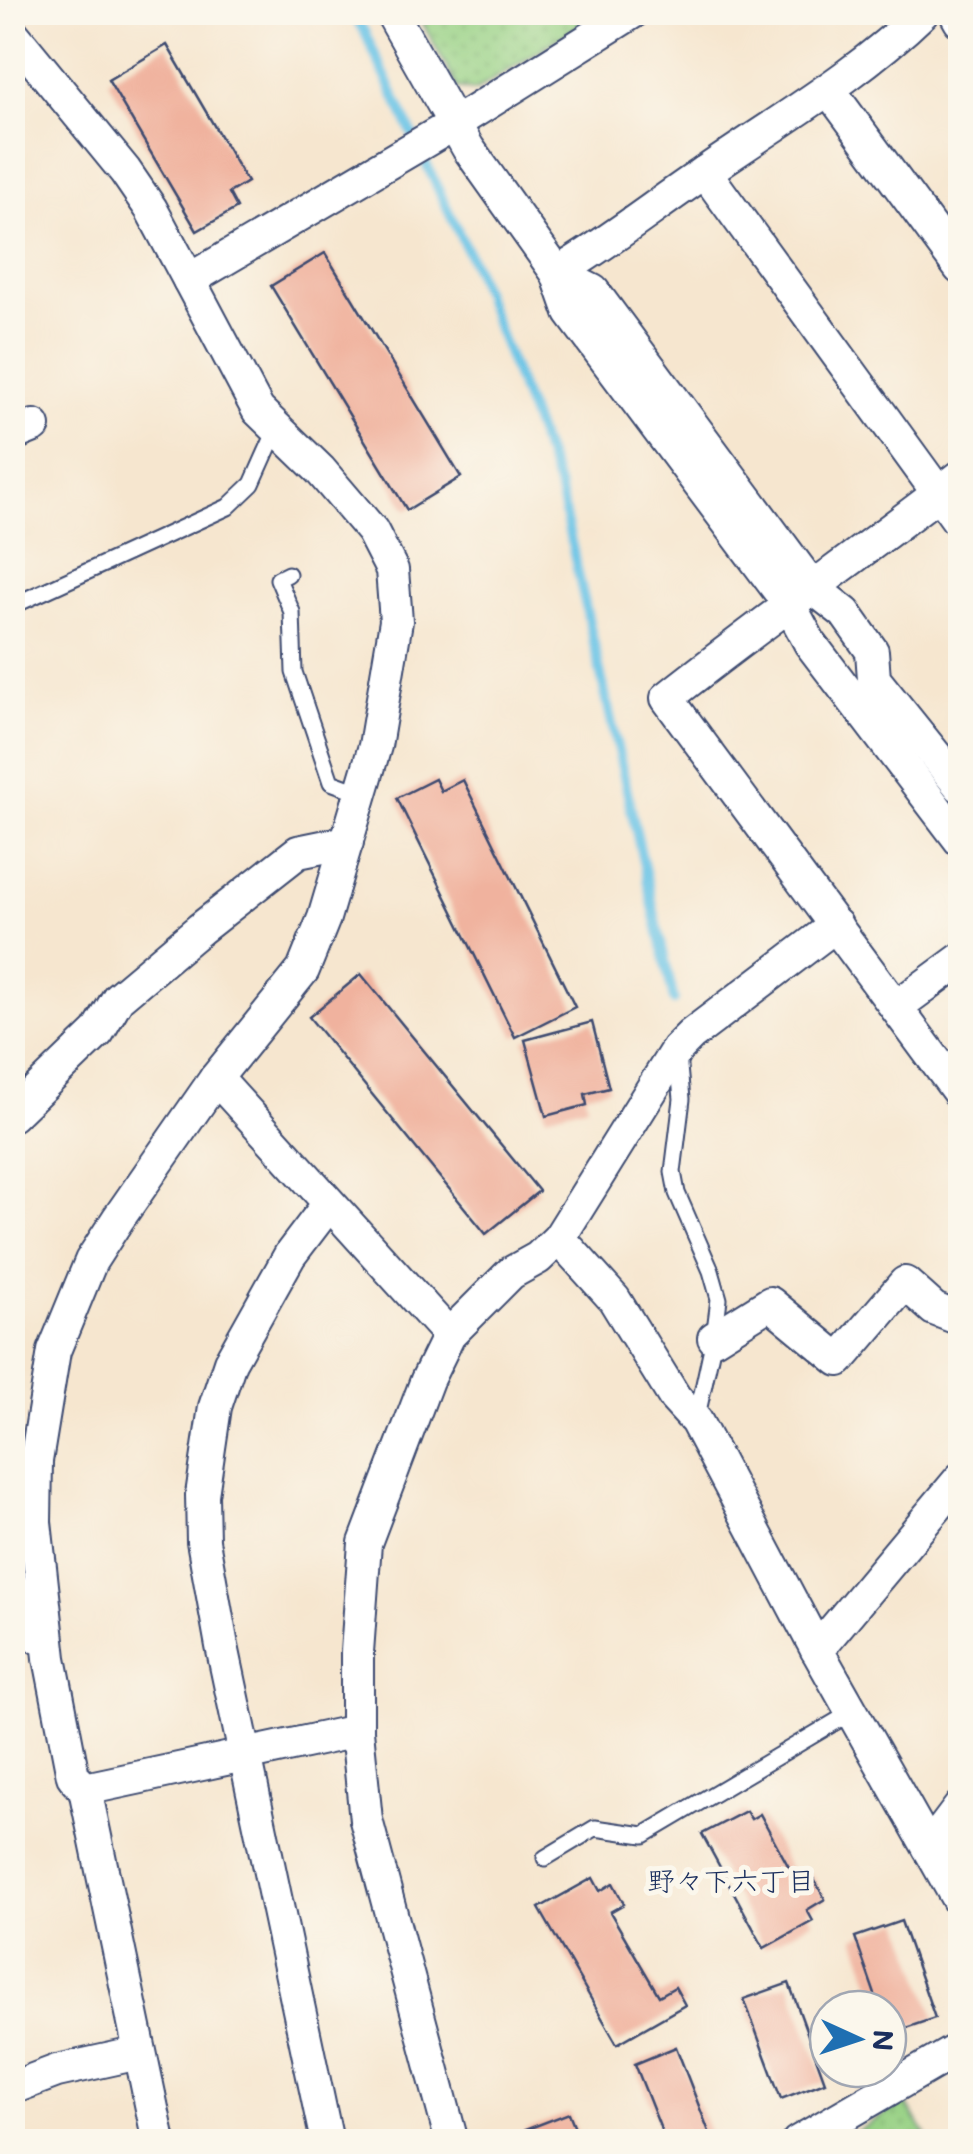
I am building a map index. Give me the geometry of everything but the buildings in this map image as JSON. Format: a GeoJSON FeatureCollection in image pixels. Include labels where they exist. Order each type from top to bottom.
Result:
{"type":"FeatureCollection","features":[{"type":"Feature","properties":{"kind":"street"},"geometry":{"type":"LineString","coordinates":[[390,12],[454,124],[557,273],[571,313],[801,596],[810,643],[960,840]]}},
{"type":"Feature","properties":{"kind":"street"},"geometry":{"type":"LineString","coordinates":[[190,280],[454,124],[633,12]]}},
{"type":"Feature","properties":{"kind":"street"},"geometry":{"type":"LineString","coordinates":[[557,273],[608,244],[705,172],[829,90],[890,44],[923,12]]}},
{"type":"Feature","properties":{"kind":"street"},"geometry":{"type":"LineString","coordinates":[[956,12],[960,21]]}},
{"type":"Feature","properties":{"kind":"street"},"geometry":{"type":"LineString","coordinates":[[12,33],[125,171],[151,209],[258,410],[320,470],[372,531],[392,570],[396,621],[376,746],[324,918],[303,970],[216,1078],[91,1262],[54,1351],[36,1461],[34,1522],[50,1658],[74,1776],[85,1789],[158,2142]]}},
{"type":"Feature","properties":{"kind":"street"},"geometry":{"type":"LineString","coordinates":[[829,90],[960,268]]}},
{"type":"Feature","properties":{"kind":"street"},"geometry":{"type":"LineString","coordinates":[[705,172],[950,486],[960,523]]}},
{"type":"Feature","properties":{"kind":"street"},"geometry":{"type":"LineString","coordinates":[[950,486],[667,698],[960,1094]]}},
{"type":"Feature","properties":{"kind":"street"},"geometry":{"type":"LineString","coordinates":[[801,596],[845,613],[872,652],[874,678],[960,786]]}},
{"type":"Feature","properties":{"kind":"street"},"geometry":{"type":"LineString","coordinates":[[12,1114],[98,1032],[118,998],[200,929],[298,852],[346,842]]}},
{"type":"Feature","properties":{"kind":"street"},"geometry":{"type":"LineString","coordinates":[[452,2142],[366,1820],[357,1730],[357,1652],[365,1543],[426,1380],[448,1335],[511,1273],[538,1258],[559,1238],[677,1049],[690,1035],[836,924]]}},
{"type":"Feature","properties":{"kind":"street"},"geometry":{"type":"LineString","coordinates":[[896,1007],[960,960]]}},
{"type":"Feature","properties":{"kind":"street"},"geometry":{"type":"LineString","coordinates":[[216,1078],[448,1335]]}},
{"type":"Feature","properties":{"kind":"street"},"geometry":{"type":"LineString","coordinates":[[328,1205],[290,1256],[230,1362],[215,1406],[202,1495],[203,1541],[244,1756],[328,2142]]}},
{"type":"Feature","properties":{"kind":"street"},"geometry":{"type":"LineString","coordinates":[[559,1238],[614,1299],[675,1398],[696,1421],[816,1650],[960,1903]]}},
{"type":"Feature","properties":{"kind":"street"},"geometry":{"type":"LineString","coordinates":[[714,1338],[770,1303],[839,1360],[905,1283],[934,1309],[960,1320]]}},
{"type":"Feature","properties":{"kind":"street"},"geometry":{"type":"LineString","coordinates":[[816,1650],[960,1479]]}},
{"type":"Feature","properties":{"kind":"street"},"geometry":{"type":"LineString","coordinates":[[12,1587],[50,1658]]}},
{"type":"Feature","properties":{"kind":"street"},"geometry":{"type":"LineString","coordinates":[[85,1789],[357,1730]]}},
{"type":"Feature","properties":{"kind":"street"},"geometry":{"type":"LineString","coordinates":[[928,1848],[960,1806]]}},
{"type":"Feature","properties":{"kind":"street"},"geometry":{"type":"LineString","coordinates":[[798,2142],[960,2048]]}},
{"type":"Feature","properties":{"kind":"street"},"geometry":{"type":"LineString","coordinates":[[12,2088],[58,2071],[140,2052]]}},
{"type":"Feature","properties":{"kind":"lane"},"geometry":{"type":"LineString","coordinates":[[12,606],[228,508],[252,484],[277,428]]}},
{"type":"Feature","properties":{"kind":"lane"},"geometry":{"type":"LineString","coordinates":[[288,574],[278,579],[292,612],[294,672],[300,690],[331,782],[361,793]]}},
{"type":"Feature","properties":{"kind":"lane"},"geometry":{"type":"LineString","coordinates":[[677,1049],[682,1099],[673,1172],[677,1193],[711,1271],[718,1299],[696,1421]]}},
{"type":"Feature","properties":{"kind":"lane"},"geometry":{"type":"LineString","coordinates":[[545,1858],[595,1828],[644,1836],[852,1712]]}},
{"type":"Feature","properties":{"kind":"green space"},"geometry":{"type":"Polygon","coordinates":[[[417,13],[599,13],[475,91],[458,88],[417,13]]]}},
{"type":"Feature","properties":{"kind":"green space"},"geometry":{"type":"Polygon","coordinates":[[[905,2102],[926,2135],[914,2141],[842,2141],[905,2102]]]}},
{"type":"Feature","properties":{"kind":"waterway"},"geometry":{"type":"LineString","coordinates":[[351,12],[364,31],[471,259],[559,488],[674,1000]]}},
{"type":"Feature","properties":{"kind":"district","name":"野々下六丁目"},"geometry":{"type":"Point","coordinates":[731,1880]}}]}
